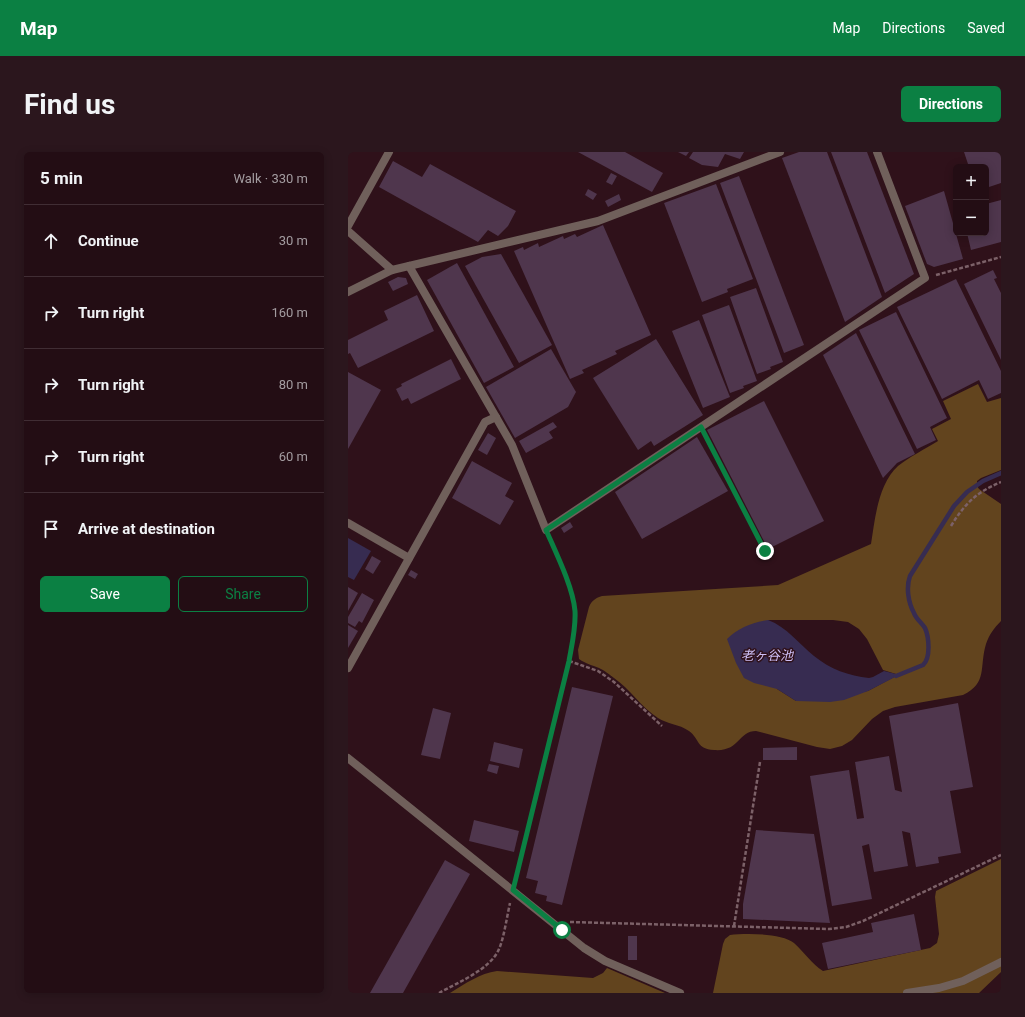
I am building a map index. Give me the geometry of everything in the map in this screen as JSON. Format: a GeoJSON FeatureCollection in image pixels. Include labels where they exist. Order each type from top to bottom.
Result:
{"type":"FeatureCollection","features":[{"type":"Feature","properties":{"kind":"street"},"geometry":{"type":"LineString","coordinates":[[348,226],[389,152]]}},
{"type":"Feature","properties":{"kind":"street"},"geometry":{"type":"LineString","coordinates":[[348,292],[392,270],[598,221],[780,152]]}},
{"type":"Feature","properties":{"kind":"street"},"geometry":{"type":"LineString","coordinates":[[409,266],[512,445],[546,530],[925,278],[877,152]]}},
{"type":"Feature","properties":{"kind":"street"},"geometry":{"type":"LineString","coordinates":[[348,231],[392,270]]}},
{"type":"Feature","properties":{"kind":"street"},"geometry":{"type":"LineString","coordinates":[[348,668],[486,422],[496,417]]}},
{"type":"Feature","properties":{"kind":"street"},"geometry":{"type":"LineString","coordinates":[[348,523],[410,558]]}},
{"type":"Feature","properties":{"kind":"street"},"geometry":{"type":"LineString","coordinates":[[348,758],[584,948],[605,961],[680,993]]}},
{"type":"Feature","properties":{"kind":"street"},"geometry":{"type":"LineString","coordinates":[[907,993],[939,988],[963,981],[1001,962]]}},
{"type":"Feature","properties":{"kind":"path"},"geometry":{"type":"LineString","coordinates":[[925,278],[1001,257]]}},
{"type":"Feature","properties":{"kind":"path"},"geometry":{"type":"LineString","coordinates":[[701,427],[765,551]]}},
{"type":"Feature","properties":{"kind":"path"},"geometry":{"type":"LineString","coordinates":[[951,526],[960,511],[972,498],[986,488],[1001,482]]}},
{"type":"Feature","properties":{"kind":"path"},"geometry":{"type":"LineString","coordinates":[[439,993],[482,968],[492,960],[499,949],[569,661],[575,626],[575,610],[572,595],[546,530]]}},
{"type":"Feature","properties":{"kind":"path"},"geometry":{"type":"LineString","coordinates":[[569,661],[598,671],[614,682],[662,726]]}},
{"type":"Feature","properties":{"kind":"path"},"geometry":{"type":"LineString","coordinates":[[734,926],[760,762]]}},
{"type":"Feature","properties":{"kind":"path"},"geometry":{"type":"LineString","coordinates":[[562,930],[569,922],[829,929],[846,927],[863,922],[1001,855]]}},
{"type":"Feature","properties":{"kind":"shaded area"},"geometry":{"type":"Polygon","coordinates":[[[978,384],[987,402],[1001,398],[1001,470],[981,478],[977,481],[977,486],[1001,504],[1001,621],[996,626],[987,641],[981,674],[976,685],[971,690],[963,695],[895,707],[883,711],[872,719],[852,740],[842,746],[830,749],[756,731],[746,734],[729,748],[714,750],[701,746],[689,731],[677,725],[665,722],[652,714],[620,682],[601,669],[579,659],[578,650],[589,607],[593,601],[602,596],[778,585],[871,544],[878,502],[891,473],[912,456],[938,441],[932,429],[951,419],[943,401],[978,384]],[[768,620],[777,689],[796,701],[868,691],[896,676],[896,674],[883,670],[867,639],[859,629],[848,622],[833,620],[768,620]]]}},
{"type":"Feature","properties":{"kind":"shaded area"},"geometry":{"type":"Polygon","coordinates":[[[1001,859],[1001,972],[979,993],[713,993],[723,944],[725,939],[730,935],[763,934],[781,937],[794,943],[815,965],[823,971],[930,948],[937,943],[939,934],[935,897],[936,891],[1001,859]]]}},
{"type":"Feature","properties":{"kind":"shaded area"},"geometry":{"type":"Polygon","coordinates":[[[607,968],[665,993],[450,993],[479,976],[497,971],[593,978],[603,973],[607,968]]]}},
{"type":"Feature","properties":{"kind":"water"},"geometry":{"type":"Polygon","coordinates":[[[348,538],[371,551],[354,580],[348,577],[348,538]]]}},
{"type":"Feature","properties":{"kind":"water","name":"老ヶ谷池"},"geometry":{"type":"Polygon","coordinates":[[[768,620],[787,631],[820,661],[840,671],[854,676],[869,678],[884,671],[896,674],[897,676],[868,691],[844,700],[830,702],[796,701],[777,689],[754,683],[744,678],[736,663],[727,639],[746,626],[768,620]]]}},
{"type":"Feature","properties":{"kind":"building"},"geometry":{"type":"Polygon","coordinates":[[[578,152],[625,152],[663,173],[652,192],[578,152]]]}},
{"type":"Feature","properties":{"kind":"building"},"geometry":{"type":"Polygon","coordinates":[[[678,152],[689,152],[686,156],[678,152]]]}},
{"type":"Feature","properties":{"kind":"building"},"geometry":{"type":"Polygon","coordinates":[[[693,152],[744,152],[740,159],[725,154],[718,167],[702,165],[689,158],[693,152]]]}},
{"type":"Feature","properties":{"kind":"building"},"geometry":{"type":"Polygon","coordinates":[[[799,152],[827,152],[882,297],[845,322],[782,158],[799,152]]]}},
{"type":"Feature","properties":{"kind":"building"},"geometry":{"type":"Polygon","coordinates":[[[831,152],[867,152],[914,274],[885,293],[831,152]]]}},
{"type":"Feature","properties":{"kind":"building"},"geometry":{"type":"Polygon","coordinates":[[[964,152],[1001,152],[1001,183],[989,187],[989,164],[968,164],[964,152]]]}},
{"type":"Feature","properties":{"kind":"building"},"geometry":{"type":"Polygon","coordinates":[[[393,161],[422,177],[430,164],[516,211],[508,226],[498,236],[488,230],[478,242],[379,187],[393,161]]]}},
{"type":"Feature","properties":{"kind":"building"},"geometry":{"type":"Polygon","coordinates":[[[611,173],[617,176],[612,185],[606,182],[611,173]]]}},
{"type":"Feature","properties":{"kind":"building"},"geometry":{"type":"Polygon","coordinates":[[[739,176],[804,345],[784,353],[720,183],[739,176]]]}},
{"type":"Feature","properties":{"kind":"building"},"geometry":{"type":"Polygon","coordinates":[[[716,184],[753,279],[727,289],[728,292],[702,302],[664,203],[716,184]]]}},
{"type":"Feature","properties":{"kind":"building"},"geometry":{"type":"Polygon","coordinates":[[[588,189],[597,194],[593,200],[585,195],[588,189]]]}},
{"type":"Feature","properties":{"kind":"building"},"geometry":{"type":"Polygon","coordinates":[[[944,191],[953,223],[953,236],[957,236],[963,259],[934,267],[927,264],[905,206],[944,191]]]}},
{"type":"Feature","properties":{"kind":"building"},"geometry":{"type":"Polygon","coordinates":[[[619,194],[621,200],[608,207],[605,201],[619,194]]]}},
{"type":"Feature","properties":{"kind":"building"},"geometry":{"type":"Polygon","coordinates":[[[1001,200],[1001,242],[971,250],[968,236],[989,236],[989,203],[1001,200]]]}},
{"type":"Feature","properties":{"kind":"building"},"geometry":{"type":"Polygon","coordinates":[[[603,225],[651,335],[615,351],[617,354],[582,370],[584,373],[570,379],[514,251],[523,247],[524,250],[538,243],[539,247],[563,236],[564,239],[575,234],[577,237],[603,225]]]}},
{"type":"Feature","properties":{"kind":"building"},"geometry":{"type":"Polygon","coordinates":[[[501,254],[552,345],[519,363],[465,266],[482,257],[501,254]]]}},
{"type":"Feature","properties":{"kind":"building"},"geometry":{"type":"Polygon","coordinates":[[[457,263],[514,367],[484,383],[427,280],[457,263]]]}},
{"type":"Feature","properties":{"kind":"building"},"geometry":{"type":"Polygon","coordinates":[[[993,270],[997,278],[994,279],[1001,293],[1001,360],[964,284],[993,270]]]}},
{"type":"Feature","properties":{"kind":"building"},"geometry":{"type":"Polygon","coordinates":[[[398,277],[406,278],[408,284],[393,291],[388,282],[398,277]]]}},
{"type":"Feature","properties":{"kind":"building"},"geometry":{"type":"Polygon","coordinates":[[[956,279],[1001,371],[1001,393],[988,399],[979,380],[942,399],[897,307],[956,279]]]}},
{"type":"Feature","properties":{"kind":"building"},"geometry":{"type":"Polygon","coordinates":[[[756,288],[783,362],[770,367],[771,369],[757,374],[730,297],[756,288]]]}},
{"type":"Feature","properties":{"kind":"building"},"geometry":{"type":"Polygon","coordinates":[[[417,295],[434,331],[358,368],[350,353],[348,354],[348,340],[388,320],[384,311],[417,295]]]}},
{"type":"Feature","properties":{"kind":"building"},"geometry":{"type":"Polygon","coordinates":[[[729,305],[757,381],[730,393],[702,315],[729,305]]]}},
{"type":"Feature","properties":{"kind":"building"},"geometry":{"type":"Polygon","coordinates":[[[896,312],[947,418],[930,427],[936,440],[917,449],[859,330],[896,312]]]}},
{"type":"Feature","properties":{"kind":"building"},"geometry":{"type":"Polygon","coordinates":[[[699,320],[730,397],[703,408],[672,331],[699,320]]]}},
{"type":"Feature","properties":{"kind":"building"},"geometry":{"type":"Polygon","coordinates":[[[856,333],[915,454],[897,463],[883,478],[823,355],[856,333]]]}},
{"type":"Feature","properties":{"kind":"building"},"geometry":{"type":"Polygon","coordinates":[[[656,339],[703,415],[654,446],[651,441],[638,450],[593,378],[656,339]]]}},
{"type":"Feature","properties":{"kind":"building"},"geometry":{"type":"Polygon","coordinates":[[[551,349],[576,392],[568,407],[515,438],[486,387],[551,349]]]}},
{"type":"Feature","properties":{"kind":"building"},"geometry":{"type":"Polygon","coordinates":[[[451,359],[461,379],[411,404],[408,398],[402,401],[396,389],[402,386],[401,384],[451,359]]]}},
{"type":"Feature","properties":{"kind":"building"},"geometry":{"type":"Polygon","coordinates":[[[348,372],[381,390],[348,449],[348,372]]]}},
{"type":"Feature","properties":{"kind":"building"},"geometry":{"type":"Polygon","coordinates":[[[764,401],[824,521],[768,549],[707,430],[764,401]]]}},
{"type":"Feature","properties":{"kind":"building"},"geometry":{"type":"Polygon","coordinates":[[[553,422],[557,427],[549,432],[553,438],[526,453],[519,441],[553,422]]]}},
{"type":"Feature","properties":{"kind":"building"},"geometry":{"type":"Polygon","coordinates":[[[488,433],[496,438],[487,455],[478,450],[488,433]]]}},
{"type":"Feature","properties":{"kind":"building"},"geometry":{"type":"Polygon","coordinates":[[[697,437],[728,491],[642,539],[615,492],[697,437]]]}},
{"type":"Feature","properties":{"kind":"building"},"geometry":{"type":"Polygon","coordinates":[[[472,461],[512,483],[505,496],[514,501],[500,525],[452,498],[472,461]]]}},
{"type":"Feature","properties":{"kind":"building"},"geometry":{"type":"Polygon","coordinates":[[[570,522],[573,527],[564,533],[561,528],[570,522]]]}},
{"type":"Feature","properties":{"kind":"building"},"geometry":{"type":"Polygon","coordinates":[[[372,556],[381,561],[373,574],[365,569],[372,556]]]}},
{"type":"Feature","properties":{"kind":"building"},"geometry":{"type":"Polygon","coordinates":[[[411,570],[418,574],[415,579],[408,575],[411,570]]]}},
{"type":"Feature","properties":{"kind":"building"},"geometry":{"type":"Polygon","coordinates":[[[348,587],[358,593],[348,611],[348,587]]]}},
{"type":"Feature","properties":{"kind":"building"},"geometry":{"type":"Polygon","coordinates":[[[362,593],[374,600],[362,623],[359,621],[355,627],[348,623],[348,617],[362,593]]]}},
{"type":"Feature","properties":{"kind":"building"},"geometry":{"type":"Polygon","coordinates":[[[348,625],[358,631],[348,648],[348,625]]]}},
{"type":"Feature","properties":{"kind":"building"},"geometry":{"type":"Polygon","coordinates":[[[572,687],[613,696],[562,905],[546,901],[547,896],[535,893],[538,881],[526,878],[572,687]]]}},
{"type":"Feature","properties":{"kind":"building"},"geometry":{"type":"Polygon","coordinates":[[[958,703],[973,787],[950,791],[961,853],[938,857],[939,863],[916,867],[910,833],[902,831],[908,866],[874,872],[869,844],[862,846],[872,899],[832,906],[810,776],[849,770],[857,819],[864,818],[855,762],[889,756],[895,790],[902,792],[889,716],[958,703]]]}},
{"type":"Feature","properties":{"kind":"building"},"geometry":{"type":"Polygon","coordinates":[[[433,708],[451,713],[440,759],[421,755],[433,708]]]}},
{"type":"Feature","properties":{"kind":"building"},"geometry":{"type":"Polygon","coordinates":[[[494,742],[523,749],[519,768],[490,761],[494,742]]]}},
{"type":"Feature","properties":{"kind":"building"},"geometry":{"type":"Polygon","coordinates":[[[797,747],[797,760],[763,760],[763,748],[797,747]]]}},
{"type":"Feature","properties":{"kind":"building"},"geometry":{"type":"Polygon","coordinates":[[[489,764],[499,766],[497,774],[487,771],[489,764]]]}},
{"type":"Feature","properties":{"kind":"building"},"geometry":{"type":"Polygon","coordinates":[[[474,820],[519,831],[514,852],[469,841],[474,820]]]}},
{"type":"Feature","properties":{"kind":"building"},"geometry":{"type":"Polygon","coordinates":[[[756,830],[814,834],[830,923],[743,919],[743,904],[756,830]]]}},
{"type":"Feature","properties":{"kind":"building"},"geometry":{"type":"Polygon","coordinates":[[[445,860],[470,874],[403,993],[370,993],[445,860]]]}},
{"type":"Feature","properties":{"kind":"building"},"geometry":{"type":"Polygon","coordinates":[[[914,914],[921,950],[828,969],[822,943],[873,932],[871,923],[914,914]]]}},
{"type":"Feature","properties":{"kind":"building"},"geometry":{"type":"Polygon","coordinates":[[[628,936],[637,936],[637,960],[628,960],[628,936]]]}},
{"type":"Feature","properties":{"kind":"waterway"},"geometry":{"type":"LineString","coordinates":[[896,676],[923,665],[926,662],[928,653],[928,637],[925,628],[915,615],[909,599],[908,585],[910,576],[954,506],[967,492],[983,481],[1001,473]]}},
{"type":"Feature","properties":{"kind":"route"},"geometry":{"type":"LineString","coordinates":[[562,930],[513,890],[569,661],[575,626],[575,610],[572,595],[546,530],[701,427],[765,551]]}}]}
